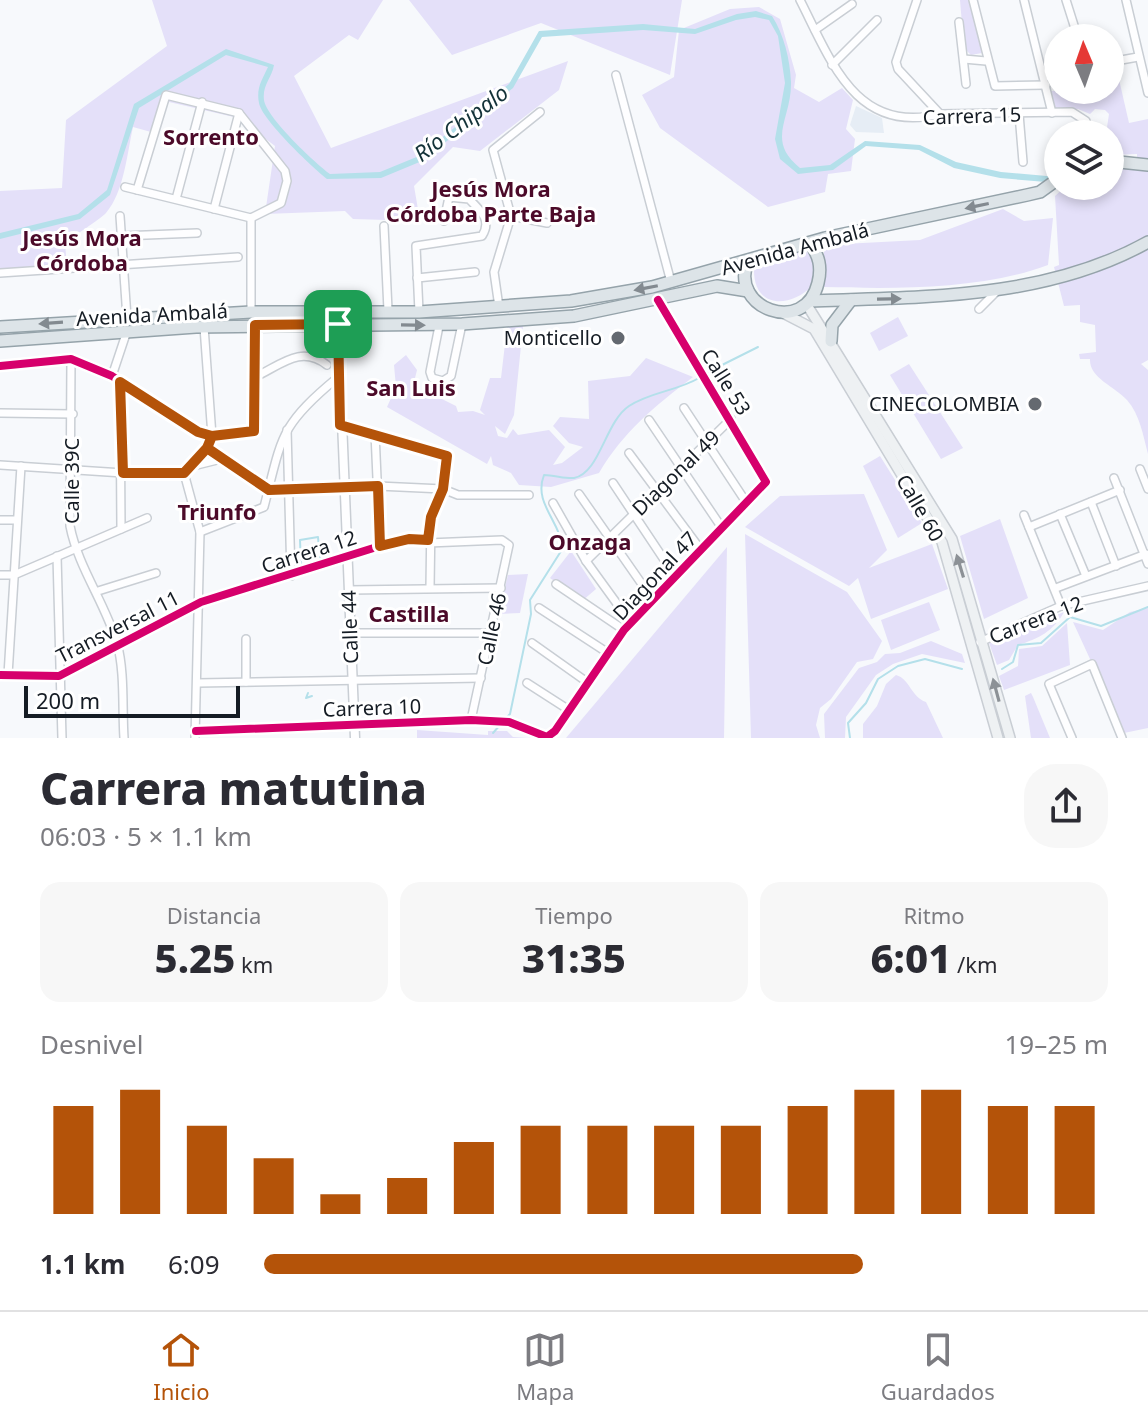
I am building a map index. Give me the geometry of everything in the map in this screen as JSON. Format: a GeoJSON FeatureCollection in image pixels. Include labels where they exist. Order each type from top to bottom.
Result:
{"type":"FeatureCollection","features":[{"type":"Feature","properties":{"kind":"main road"},"geometry":{"type":"LineString","coordinates":[[1124,162],[1148,165]]}},
{"type":"Feature","properties":{"kind":"main road","name":"Avenida Ambalá"},"geometry":{"type":"LineString","coordinates":[[0,327],[251,312],[419,312],[571,301],[671,282],[810,243],[1027,195],[1044,187]]}},
{"type":"Feature","properties":{"kind":"main road"},"geometry":{"type":"LineString","coordinates":[[748,261],[744,270],[748,291],[760,305],[783,313],[809,303],[925,299],[998,290],[1112,260],[1148,242]]}},
{"type":"Feature","properties":{"kind":"main road"},"geometry":{"type":"LineString","coordinates":[[809,303],[820,269],[819,257],[810,243]]}},
{"type":"Feature","properties":{"kind":"main road","name":"Avenida Ambalá"},"geometry":{"type":"LineString","coordinates":[[0,341],[255,325],[439,326],[574,316],[717,286],[748,291]]}},
{"type":"Feature","properties":{"kind":"main road"},"geometry":{"type":"LineString","coordinates":[[831,341],[832,325],[851,300]]}},
{"type":"Feature","properties":{"kind":"main road","name":"Calle 60"},"geometry":{"type":"LineString","coordinates":[[809,303],[952,539],[1010,738]]}},
{"type":"Feature","properties":{"kind":"main road","name":"Calle 60"},"geometry":{"type":"LineString","coordinates":[[783,313],[814,329],[942,542],[998,738]]}},
{"type":"Feature","properties":{"kind":"street"},"geometry":{"type":"LineString","coordinates":[[800,0],[832,65],[877,20]]}},
{"type":"Feature","properties":{"kind":"street"},"geometry":{"type":"LineString","coordinates":[[917,0],[896,62],[898,69],[940,114]]}},
{"type":"Feature","properties":{"kind":"street"},"geometry":{"type":"LineString","coordinates":[[973,0],[986,61],[995,86],[1044,85]]}},
{"type":"Feature","properties":{"kind":"street"},"geometry":{"type":"LineString","coordinates":[[1024,0],[1044,77]]}},
{"type":"Feature","properties":{"kind":"street"},"geometry":{"type":"LineString","coordinates":[[1066,0],[1074,24]]}},
{"type":"Feature","properties":{"kind":"street"},"geometry":{"type":"LineString","coordinates":[[1126,0],[1148,93]]}},
{"type":"Feature","properties":{"kind":"street"},"geometry":{"type":"LineString","coordinates":[[815,30],[852,4]]}},
{"type":"Feature","properties":{"kind":"street"},"geometry":{"type":"LineString","coordinates":[[959,22],[966,84]]}},
{"type":"Feature","properties":{"kind":"street"},"geometry":{"type":"LineString","coordinates":[[1124,60],[1138,57]]}},
{"type":"Feature","properties":{"kind":"street"},"geometry":{"type":"LineString","coordinates":[[964,59],[986,61]]}},
{"type":"Feature","properties":{"kind":"street","name":"Carrera 15"},"geometry":{"type":"LineString","coordinates":[[832,65],[866,105],[900,118],[940,114],[1052,113],[1081,114],[1083,120]]}},
{"type":"Feature","properties":{"kind":"street"},"geometry":{"type":"LineString","coordinates":[[616,75],[671,282]]}},
{"type":"Feature","properties":{"kind":"street"},"geometry":{"type":"LineString","coordinates":[[125,187],[137,190],[176,199],[251,218],[274,209],[286,193],[285,171],[239,113],[166,95],[137,190]]}},
{"type":"Feature","properties":{"kind":"street"},"geometry":{"type":"LineString","coordinates":[[176,199],[202,102]]}},
{"type":"Feature","properties":{"kind":"street"},"geometry":{"type":"LineString","coordinates":[[1050,104],[1052,113]]}},
{"type":"Feature","properties":{"kind":"street"},"geometry":{"type":"LineString","coordinates":[[499,307],[494,272],[511,216],[507,191],[494,157],[495,146],[540,112]]}},
{"type":"Feature","properties":{"kind":"street"},"geometry":{"type":"LineString","coordinates":[[214,209],[239,113]]}},
{"type":"Feature","properties":{"kind":"street"},"geometry":{"type":"LineString","coordinates":[[1019,114],[1023,162]]}},
{"type":"Feature","properties":{"kind":"street"},"geometry":{"type":"LineString","coordinates":[[419,312],[416,246],[482,236],[487,220],[469,199],[449,197],[444,221]]}},
{"type":"Feature","properties":{"kind":"street"},"geometry":{"type":"LineString","coordinates":[[120,216],[127,318]]}},
{"type":"Feature","properties":{"kind":"street"},"geometry":{"type":"LineString","coordinates":[[511,216],[547,223]]}},
{"type":"Feature","properties":{"kind":"street"},"geometry":{"type":"LineString","coordinates":[[251,218],[251,312]]}},
{"type":"Feature","properties":{"kind":"street"},"geometry":{"type":"LineString","coordinates":[[384,226],[388,310]]}},
{"type":"Feature","properties":{"kind":"street"},"geometry":{"type":"LineString","coordinates":[[121,236],[197,233]]}},
{"type":"Feature","properties":{"kind":"street"},"geometry":{"type":"LineString","coordinates":[[0,273],[238,257]]}},
{"type":"Feature","properties":{"kind":"street"},"geometry":{"type":"LineString","coordinates":[[417,278],[475,272]]}},
{"type":"Feature","properties":{"kind":"street"},"geometry":{"type":"LineString","coordinates":[[979,309],[998,290]]}},
{"type":"Feature","properties":{"kind":"street","name":"Calle 53"},"geometry":{"type":"LineString","coordinates":[[658,300],[766,482]]}},
{"type":"Feature","properties":{"kind":"street","name":"Calle 44"},"geometry":{"type":"LineString","coordinates":[[338,324],[337,378],[345,487],[355,738]]}},
{"type":"Feature","properties":{"kind":"street"},"geometry":{"type":"LineString","coordinates":[[439,326],[430,372],[432,378],[443,381],[451,376],[462,324]]}},
{"type":"Feature","properties":{"kind":"street"},"geometry":{"type":"LineString","coordinates":[[0,366],[71,359],[112,376],[198,432],[212,436],[254,431],[255,325]]}},
{"type":"Feature","properties":{"kind":"street"},"geometry":{"type":"LineString","coordinates":[[0,465],[123,473],[184,473],[207,448],[212,436],[204,327]]}},
{"type":"Feature","properties":{"kind":"street"},"geometry":{"type":"LineString","coordinates":[[112,376],[127,331]]}},
{"type":"Feature","properties":{"kind":"street"},"geometry":{"type":"LineString","coordinates":[[253,378],[294,356],[306,354],[327,365]]}},
{"type":"Feature","properties":{"kind":"street","name":"Calle 39C"},"geometry":{"type":"LineString","coordinates":[[71,359],[70,526],[74,548],[98,591],[118,646],[124,738]]}},
{"type":"Feature","properties":{"kind":"street"},"geometry":{"type":"LineString","coordinates":[[200,532],[264,507],[275,456],[287,427],[304,405],[337,378]]}},
{"type":"Feature","properties":{"kind":"street"},"geometry":{"type":"LineString","coordinates":[[120,382],[121,529]]}},
{"type":"Feature","properties":{"kind":"street"},"geometry":{"type":"LineString","coordinates":[[684,408],[746,502]]}},
{"type":"Feature","properties":{"kind":"street"},"geometry":{"type":"LineString","coordinates":[[0,413],[73,414]]}},
{"type":"Feature","properties":{"kind":"street","name":"Diagonal 49"},"geometry":{"type":"LineString","coordinates":[[586,561],[731,419]]}},
{"type":"Feature","properties":{"kind":"street"},"geometry":{"type":"LineString","coordinates":[[649,420],[722,528]]}},
{"type":"Feature","properties":{"kind":"street"},"geometry":{"type":"LineString","coordinates":[[340,425],[447,456],[443,489],[431,517],[428,541],[430,588]]}},
{"type":"Feature","properties":{"kind":"street"},"geometry":{"type":"LineString","coordinates":[[287,427],[291,576]]}},
{"type":"Feature","properties":{"kind":"street"},"geometry":{"type":"LineString","coordinates":[[375,433],[380,546]]}},
{"type":"Feature","properties":{"kind":"street"},"geometry":{"type":"LineString","coordinates":[[207,448],[269,490],[378,486],[443,489],[458,495],[529,495]]}},
{"type":"Feature","properties":{"kind":"street"},"geometry":{"type":"LineString","coordinates":[[629,453],[701,550]]}},
{"type":"Feature","properties":{"kind":"street"},"geometry":{"type":"LineString","coordinates":[[191,466],[221,459]]}},
{"type":"Feature","properties":{"kind":"street"},"geometry":{"type":"LineString","coordinates":[[4,675],[21,466]]}},
{"type":"Feature","properties":{"kind":"street"},"geometry":{"type":"LineString","coordinates":[[1140,469],[1148,489]]}},
{"type":"Feature","properties":{"kind":"street"},"geometry":{"type":"LineString","coordinates":[[184,473],[200,532],[201,602],[195,734]]}},
{"type":"Feature","properties":{"kind":"street"},"geometry":{"type":"LineString","coordinates":[[1114,478],[1148,564]]}},
{"type":"Feature","properties":{"kind":"street","name":"Diagonal 47"},"geometry":{"type":"LineString","coordinates":[[547,737],[628,627],[766,482]]}},
{"type":"Feature","properties":{"kind":"street"},"geometry":{"type":"LineString","coordinates":[[613,483],[675,576]]}},
{"type":"Feature","properties":{"kind":"street"},"geometry":{"type":"LineString","coordinates":[[1029,527],[1120,490]]}},
{"type":"Feature","properties":{"kind":"street"},"geometry":{"type":"LineString","coordinates":[[579,494],[653,600]]}},
{"type":"Feature","properties":{"kind":"street"},"geometry":{"type":"LineString","coordinates":[[1091,502],[1116,566]]}},
{"type":"Feature","properties":{"kind":"street"},"geometry":{"type":"LineString","coordinates":[[553,503],[628,627]]}},
{"type":"Feature","properties":{"kind":"street"},"geometry":{"type":"LineString","coordinates":[[1060,514],[1086,576]]}},
{"type":"Feature","properties":{"kind":"street"},"geometry":{"type":"LineString","coordinates":[[1024,515],[1061,606]]}},
{"type":"Feature","properties":{"kind":"street"},"geometry":{"type":"LineString","coordinates":[[0,575],[14,575],[147,518]]}},
{"type":"Feature","properties":{"kind":"street"},"geometry":{"type":"LineString","coordinates":[[0,520],[16,520]]}},
{"type":"Feature","properties":{"kind":"street","name":"Carrera 12"},"geometry":{"type":"LineString","coordinates":[[201,602],[409,539],[502,540]]}},
{"type":"Feature","properties":{"kind":"street","name":"Calle 46"},"geometry":{"type":"LineString","coordinates":[[471,720],[509,552],[509,545],[502,540]]}},
{"type":"Feature","properties":{"kind":"street"},"geometry":{"type":"LineString","coordinates":[[1056,588],[1146,554]]}},
{"type":"Feature","properties":{"kind":"street"},"geometry":{"type":"LineString","coordinates":[[57,556],[62,738]]}},
{"type":"Feature","properties":{"kind":"street"},"geometry":{"type":"LineString","coordinates":[[98,591],[156,573]]}},
{"type":"Feature","properties":{"kind":"street"},"geometry":{"type":"LineString","coordinates":[[556,584],[628,627]]}},
{"type":"Feature","properties":{"kind":"street","name":"Carrera 12"},"geometry":{"type":"LineString","coordinates":[[971,645],[1061,606],[1148,586]]}},
{"type":"Feature","properties":{"kind":"street"},"geometry":{"type":"LineString","coordinates":[[349,590],[501,588]]}},
{"type":"Feature","properties":{"kind":"street","name":"Transversal 11"},"geometry":{"type":"LineString","coordinates":[[4,675],[59,676],[201,602]]}},
{"type":"Feature","properties":{"kind":"street"},"geometry":{"type":"LineString","coordinates":[[539,608],[608,653]]}},
{"type":"Feature","properties":{"kind":"street"},"geometry":{"type":"LineString","coordinates":[[351,633],[492,633]]}},
{"type":"Feature","properties":{"kind":"street"},"geometry":{"type":"LineString","coordinates":[[246,639],[246,682]]}},
{"type":"Feature","properties":{"kind":"street"},"geometry":{"type":"LineString","coordinates":[[532,643],[587,682]]}},
{"type":"Feature","properties":{"kind":"street"},"geometry":{"type":"LineString","coordinates":[[1072,738],[1049,684],[1092,664],[1122,738]]}},
{"type":"Feature","properties":{"kind":"street"},"geometry":{"type":"LineString","coordinates":[[198,683],[481,678]]}},
{"type":"Feature","properties":{"kind":"street"},"geometry":{"type":"LineString","coordinates":[[527,683],[569,710]]}},
{"type":"Feature","properties":{"kind":"street","name":"Carrera 10"},"geometry":{"type":"LineString","coordinates":[[195,734],[241,734],[355,723],[471,720],[509,722],[547,737]]}},
{"type":"Feature","properties":{"kind":"street"},"geometry":{"type":"LineString","coordinates":[[296,727],[296,738]]}},
{"type":"Feature","properties":{"kind":"shaded area"},"geometry":{"type":"Polygon","coordinates":[[[152,0],[383,0],[358,40],[349,35],[294,76],[331,148],[568,61],[559,90],[480,151],[453,147],[414,186],[420,221],[353,219],[345,211],[265,214],[275,146],[238,118],[169,102],[151,132],[133,127],[117,194],[106,213],[65,243],[67,267],[0,273],[0,191],[62,188],[66,120],[167,46],[152,0]]]}},
{"type":"Feature","properties":{"kind":"shaded area"},"geometry":{"type":"Polygon","coordinates":[[[409,0],[682,0],[670,75],[541,23],[452,55],[409,0]]]}},
{"type":"Feature","properties":{"kind":"shaded area"},"geometry":{"type":"Polygon","coordinates":[[[960,0],[969,0],[982,53],[971,55],[964,48],[960,0]]]}},
{"type":"Feature","properties":{"kind":"shaded area"},"geometry":{"type":"Polygon","coordinates":[[[759,7],[780,19],[796,75],[794,88],[819,102],[842,88],[853,100],[846,129],[855,139],[851,171],[828,174],[825,192],[768,207],[660,128],[642,95],[674,77],[679,30],[730,9],[759,7]]]}},
{"type":"Feature","properties":{"kind":"shaded area"},"geometry":{"type":"Polygon","coordinates":[[[1124,101],[1129,123],[1148,119],[1148,163],[1137,160],[1137,154],[1124,154],[1124,120],[1108,120],[1109,114],[1105,110],[1095,109],[1090,114],[1078,109],[1054,109],[1053,104],[1124,104],[1124,101]]]}},
{"type":"Feature","properties":{"kind":"shaded area"},"geometry":{"type":"Polygon","coordinates":[[[856,106],[882,118],[884,133],[856,132],[850,125],[856,106]]]}},
{"type":"Feature","properties":{"kind":"shaded area"},"geometry":{"type":"Polygon","coordinates":[[[1124,167],[1148,169],[1148,235],[1122,248],[1124,261],[1148,249],[1148,360],[1141,364],[1148,370],[1148,454],[1135,412],[1127,400],[1098,377],[1090,359],[1080,359],[1079,354],[1096,352],[1095,325],[1080,322],[1080,305],[1064,306],[1054,267],[1059,265],[1055,200],[1124,200],[1124,167]]]}},
{"type":"Feature","properties":{"kind":"shaded area"},"geometry":{"type":"Polygon","coordinates":[[[1003,209],[1024,221],[1053,218],[1048,265],[995,279],[938,286],[824,287],[824,245],[920,240],[1003,209]]]}},
{"type":"Feature","properties":{"kind":"shaded area"},"geometry":{"type":"Polygon","coordinates":[[[804,250],[814,258],[812,286],[793,299],[774,301],[766,298],[755,282],[754,269],[804,250]]]}},
{"type":"Feature","properties":{"kind":"shaded area"},"geometry":{"type":"Polygon","coordinates":[[[898,317],[908,336],[879,351],[870,333],[898,317]]]}},
{"type":"Feature","properties":{"kind":"shaded area"},"geometry":{"type":"Polygon","coordinates":[[[523,326],[514,415],[505,434],[495,426],[498,436],[507,438],[513,429],[518,435],[549,430],[565,447],[553,465],[562,463],[583,447],[569,443],[553,426],[560,417],[589,419],[588,381],[630,376],[646,358],[693,377],[641,420],[618,445],[599,473],[551,487],[519,485],[511,473],[493,465],[491,456],[487,464],[387,407],[396,387],[394,365],[406,355],[417,370],[411,394],[438,397],[456,406],[458,412],[473,411],[485,415],[480,410],[490,378],[501,378],[507,327],[523,326]]]}},
{"type":"Feature","properties":{"kind":"shaded area"},"geometry":{"type":"Polygon","coordinates":[[[909,364],[963,448],[941,459],[890,375],[909,364]]]}},
{"type":"Feature","properties":{"kind":"shaded area"},"geometry":{"type":"Polygon","coordinates":[[[880,456],[922,523],[898,538],[863,466],[880,456]]]}},
{"type":"Feature","properties":{"kind":"shaded area"},"geometry":{"type":"Polygon","coordinates":[[[864,494],[887,550],[869,568],[932,544],[948,589],[871,619],[858,578],[849,586],[745,527],[780,496],[864,494]]]}},
{"type":"Feature","properties":{"kind":"shaded area"},"geometry":{"type":"Polygon","coordinates":[[[1000,519],[1028,598],[984,619],[960,536],[1000,519]]]}},
{"type":"Feature","properties":{"kind":"shaded area"},"geometry":{"type":"Polygon","coordinates":[[[745,534],[847,592],[882,641],[873,659],[857,662],[831,699],[820,708],[816,725],[820,738],[751,738],[745,534]]]}},
{"type":"Feature","properties":{"kind":"shaded area"},"geometry":{"type":"Polygon","coordinates":[[[727,547],[724,738],[566,738],[727,547]]]}},
{"type":"Feature","properties":{"kind":"shaded area","name":"Onzaga"},"geometry":{"type":"Polygon","coordinates":[[[571,551],[596,589],[582,601],[550,578],[571,551]]]}},
{"type":"Feature","properties":{"kind":"shaded area"},"geometry":{"type":"Polygon","coordinates":[[[528,574],[520,613],[498,614],[508,575],[528,574]]]}},
{"type":"Feature","properties":{"kind":"shaded area"},"geometry":{"type":"Polygon","coordinates":[[[929,602],[940,630],[891,650],[881,620],[929,602]]]}},
{"type":"Feature","properties":{"kind":"shaded area"},"geometry":{"type":"Polygon","coordinates":[[[1148,608],[1148,728],[1124,733],[1073,622],[1103,630],[1130,612],[1148,608]]]}},
{"type":"Feature","properties":{"kind":"shaded area"},"geometry":{"type":"Polygon","coordinates":[[[1064,612],[1050,629],[1018,645],[1009,660],[997,665],[989,643],[1064,612]]]}},
{"type":"Feature","properties":{"kind":"shaded area"},"geometry":{"type":"Polygon","coordinates":[[[1067,623],[1070,665],[1004,690],[999,676],[1018,666],[1019,649],[1042,646],[1067,623]]]}},
{"type":"Feature","properties":{"kind":"shaded area"},"geometry":{"type":"Polygon","coordinates":[[[931,641],[962,654],[965,663],[922,654],[893,664],[876,675],[846,717],[845,738],[825,738],[824,714],[859,668],[877,662],[885,654],[900,653],[931,641]]]}},
{"type":"Feature","properties":{"kind":"shaded area"},"geometry":{"type":"Polygon","coordinates":[[[896,675],[926,702],[943,738],[863,738],[863,724],[877,706],[886,684],[896,675]]]}},
{"type":"Feature","properties":{"kind":"shaded area"},"geometry":{"type":"Polygon","coordinates":[[[1031,693],[1050,738],[1031,738],[1025,696],[1031,693]]]}},
{"type":"Feature","properties":{"kind":"shaded area"},"geometry":{"type":"Polygon","coordinates":[[[417,730],[488,735],[488,731],[507,731],[513,737],[527,738],[417,738],[417,730]]]}},
{"type":"Feature","properties":{"kind":"water","name":"Río Chipalo"},"geometry":{"type":"Polygon","coordinates":[[[756,11],[772,16],[780,31],[791,82],[782,138],[790,158],[800,168],[830,165],[865,141],[920,145],[956,162],[1001,172],[1044,176],[1044,182],[1000,178],[954,168],[919,150],[866,146],[833,170],[798,174],[780,159],[775,139],[785,83],[778,36],[769,20],[755,17],[695,34],[643,30],[542,37],[513,88],[422,161],[381,178],[327,179],[288,143],[262,111],[258,93],[268,67],[226,55],[139,108],[110,195],[80,219],[0,239],[0,233],[78,214],[107,190],[134,104],[226,49],[274,65],[264,90],[267,108],[292,139],[330,174],[380,172],[419,156],[509,84],[539,31],[643,24],[695,29],[737,14],[756,11]]]}},
{"type":"Feature","properties":{"kind":"waterway"},"geometry":{"type":"LineString","coordinates":[[704,374],[758,347]]}},
{"type":"Feature","properties":{"kind":"waterway"},"geometry":{"type":"LineString","coordinates":[[504,720],[510,714],[531,614],[530,600],[563,548],[544,503],[544,475],[574,478],[583,474],[614,423],[629,406],[699,378]]}},
{"type":"Feature","properties":{"kind":"waterway"},"geometry":{"type":"LineString","coordinates":[[318,537],[320,561],[301,566],[300,540],[318,537]]}},
{"type":"Feature","properties":{"kind":"waterway"},"geometry":{"type":"LineString","coordinates":[[1002,669],[1013,662],[1018,645],[1041,643],[1070,617],[1101,626],[1148,607]]}},
{"type":"Feature","properties":{"kind":"waterway"},"geometry":{"type":"LineString","coordinates":[[850,738],[848,723],[866,703],[878,679],[898,666],[925,659],[962,669]]}},
{"type":"Feature","properties":{"kind":"waterway"},"geometry":{"type":"LineString","coordinates":[[308,693],[306,698],[312,696]]}},
{"type":"Feature","properties":{"kind":"waterway"},"geometry":{"type":"LineString","coordinates":[[493,733],[500,725]]}},
{"type":"Feature","properties":{"kind":"cycle path"},"geometry":{"type":"LineString","coordinates":[[196,731],[471,720],[509,722],[547,737],[555,731],[624,630],[766,482],[658,300]]}},
{"type":"Feature","properties":{"kind":"cycle path"},"geometry":{"type":"LineString","coordinates":[[0,366],[71,359],[112,376],[198,432],[212,436],[254,431],[255,325]]}},
{"type":"Feature","properties":{"kind":"cycle path"},"geometry":{"type":"LineString","coordinates":[[0,675],[59,676],[201,602],[380,546],[409,539],[428,540]]}},
{"type":"Feature","properties":{"kind":"place","name":"Monticello"},"geometry":{"type":"Point","coordinates":[618,338]}},
{"type":"Feature","properties":{"kind":"place","name":"CINECOLOMBIA"},"geometry":{"type":"Point","coordinates":[1035,404]}},
{"type":"Feature","properties":{"kind":"district","name":"Sorrento"},"geometry":{"type":"Point","coordinates":[211,137]}},
{"type":"Feature","properties":{"kind":"district","name":"Jesús Mora Córdoba Parte Baja"},"geometry":{"type":"Point","coordinates":[491,202]}},
{"type":"Feature","properties":{"kind":"district","name":"Jesús Mora Córdoba"},"geometry":{"type":"Point","coordinates":[82,250]}},
{"type":"Feature","properties":{"kind":"district","name":"San Luis"},"geometry":{"type":"Point","coordinates":[411,388]}},
{"type":"Feature","properties":{"kind":"district","name":"Triunfo"},"geometry":{"type":"Point","coordinates":[217,512]}},
{"type":"Feature","properties":{"kind":"district","name":"Onzaga"},"geometry":{"type":"Point","coordinates":[590,542]}},
{"type":"Feature","properties":{"kind":"district","name":"Castilla"},"geometry":{"type":"Point","coordinates":[409,614]}},
{"type":"Feature","properties":{"kind":"route"},"geometry":{"type":"LineString","coordinates":[[338,324],[255,325],[254,431],[212,436],[207,448],[184,473],[123,473],[120,382],[198,432],[212,436],[207,448],[269,490],[378,486],[380,546],[409,539],[428,540],[431,517],[443,489],[447,456],[340,425],[338,324]]}}]}
